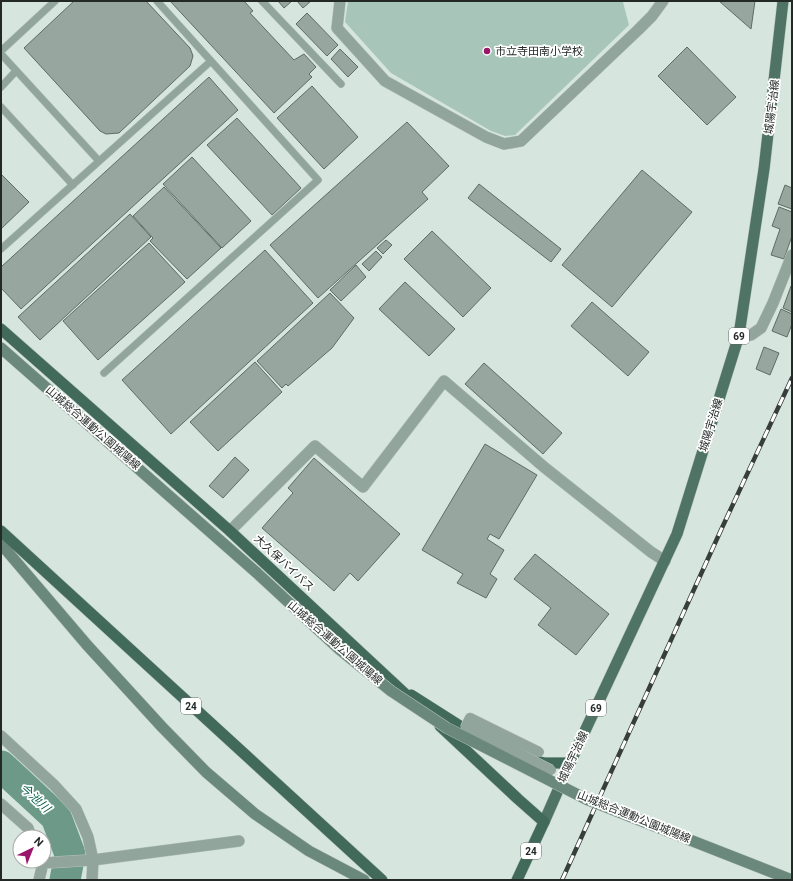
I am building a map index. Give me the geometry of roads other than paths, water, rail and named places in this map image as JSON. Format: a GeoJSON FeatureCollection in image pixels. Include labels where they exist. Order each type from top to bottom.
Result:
{"type":"FeatureCollection","features":[{"type":"Feature","properties":{"kind":"highway","name":"大久保バイパス"},"geometry":{"type":"LineString","coordinates":[[1,328],[230,531],[544,822]]}},
{"type":"Feature","properties":{"kind":"highway","name":"24"},"geometry":{"type":"LineString","coordinates":[[1,531],[382,880]]}},
{"type":"Feature","properties":{"kind":"highway"},"geometry":{"type":"LineString","coordinates":[[397,686],[471,734],[514,755],[545,763],[570,763]]}},
{"type":"Feature","properties":{"kind":"highway","name":"24"},"geometry":{"type":"LineString","coordinates":[[517,880],[544,822]]}},
{"type":"Feature","properties":{"kind":"main road","name":"城陽宇治線"},"geometry":{"type":"LineString","coordinates":[[544,822],[677,534],[739,335],[764,169],[783,1]]}},
{"type":"Feature","properties":{"kind":"main road","name":"山城総合運動公園城陽線"},"geometry":{"type":"LineString","coordinates":[[1,348],[257,573],[339,649],[391,691],[447,728],[588,800],[792,880]]}},
{"type":"Feature","properties":{"kind":"main road"},"geometry":{"type":"LineString","coordinates":[[1,544],[87,645],[162,727],[206,772],[261,818],[309,851],[364,880]]}},
{"type":"Feature","properties":{"kind":"street"},"geometry":{"type":"LineString","coordinates":[[340,1],[337,28],[385,81],[486,137],[504,144],[521,141],[638,30],[652,16],[663,1]]}},
{"type":"Feature","properties":{"kind":"street"},"geometry":{"type":"LineString","coordinates":[[739,335],[751,335],[761,328],[773,303],[792,255]]}},
{"type":"Feature","properties":{"kind":"street"},"geometry":{"type":"LineString","coordinates":[[230,531],[315,446],[363,486],[444,381],[544,467],[651,552],[665,561]]}},
{"type":"Feature","properties":{"kind":"street"},"geometry":{"type":"LineString","coordinates":[[539,752],[470,718],[466,726],[551,770]]}},
{"type":"Feature","properties":{"kind":"street"},"geometry":{"type":"LineString","coordinates":[[1,736],[54,784],[76,809],[88,836],[92,880]]}},
{"type":"Feature","properties":{"kind":"street"},"geometry":{"type":"LineString","coordinates":[[1,804],[28,829]]}},
{"type":"Feature","properties":{"kind":"street"},"geometry":{"type":"LineString","coordinates":[[52,861],[239,841]]}},
{"type":"Feature","properties":{"kind":"street"},"geometry":{"type":"LineString","coordinates":[[39,880],[41,869]]}},
{"type":"Feature","properties":{"kind":"lane"},"geometry":{"type":"LineString","coordinates":[[1,51],[55,1]]}},
{"type":"Feature","properties":{"kind":"lane"},"geometry":{"type":"LineString","coordinates":[[104,373],[318,180],[157,1]]}},
{"type":"Feature","properties":{"kind":"lane"},"geometry":{"type":"LineString","coordinates":[[262,1],[341,84]]}},
{"type":"Feature","properties":{"kind":"lane"},"geometry":{"type":"LineString","coordinates":[[1,54],[99,161]]}},
{"type":"Feature","properties":{"kind":"lane"},"geometry":{"type":"LineString","coordinates":[[1,249],[211,61]]}},
{"type":"Feature","properties":{"kind":"lane"},"geometry":{"type":"LineString","coordinates":[[1,87],[16,71]]}},
{"type":"Feature","properties":{"kind":"lane"},"geometry":{"type":"LineString","coordinates":[[1,107],[73,184]]}},
{"type":"Feature","properties":{"kind":"waterway","name":"今池川"},"geometry":{"type":"LineString","coordinates":[[1,766],[56,817],[70,854],[65,880]]}},
{"type":"Feature","properties":{"kind":"railway"},"geometry":{"type":"LineString","coordinates":[[562,880],[721,530],[792,378]]}},
{"type":"Feature","properties":{"kind":"place","name":"市立寺田南小学校"},"geometry":{"type":"Point","coordinates":[487,51]}}]}
